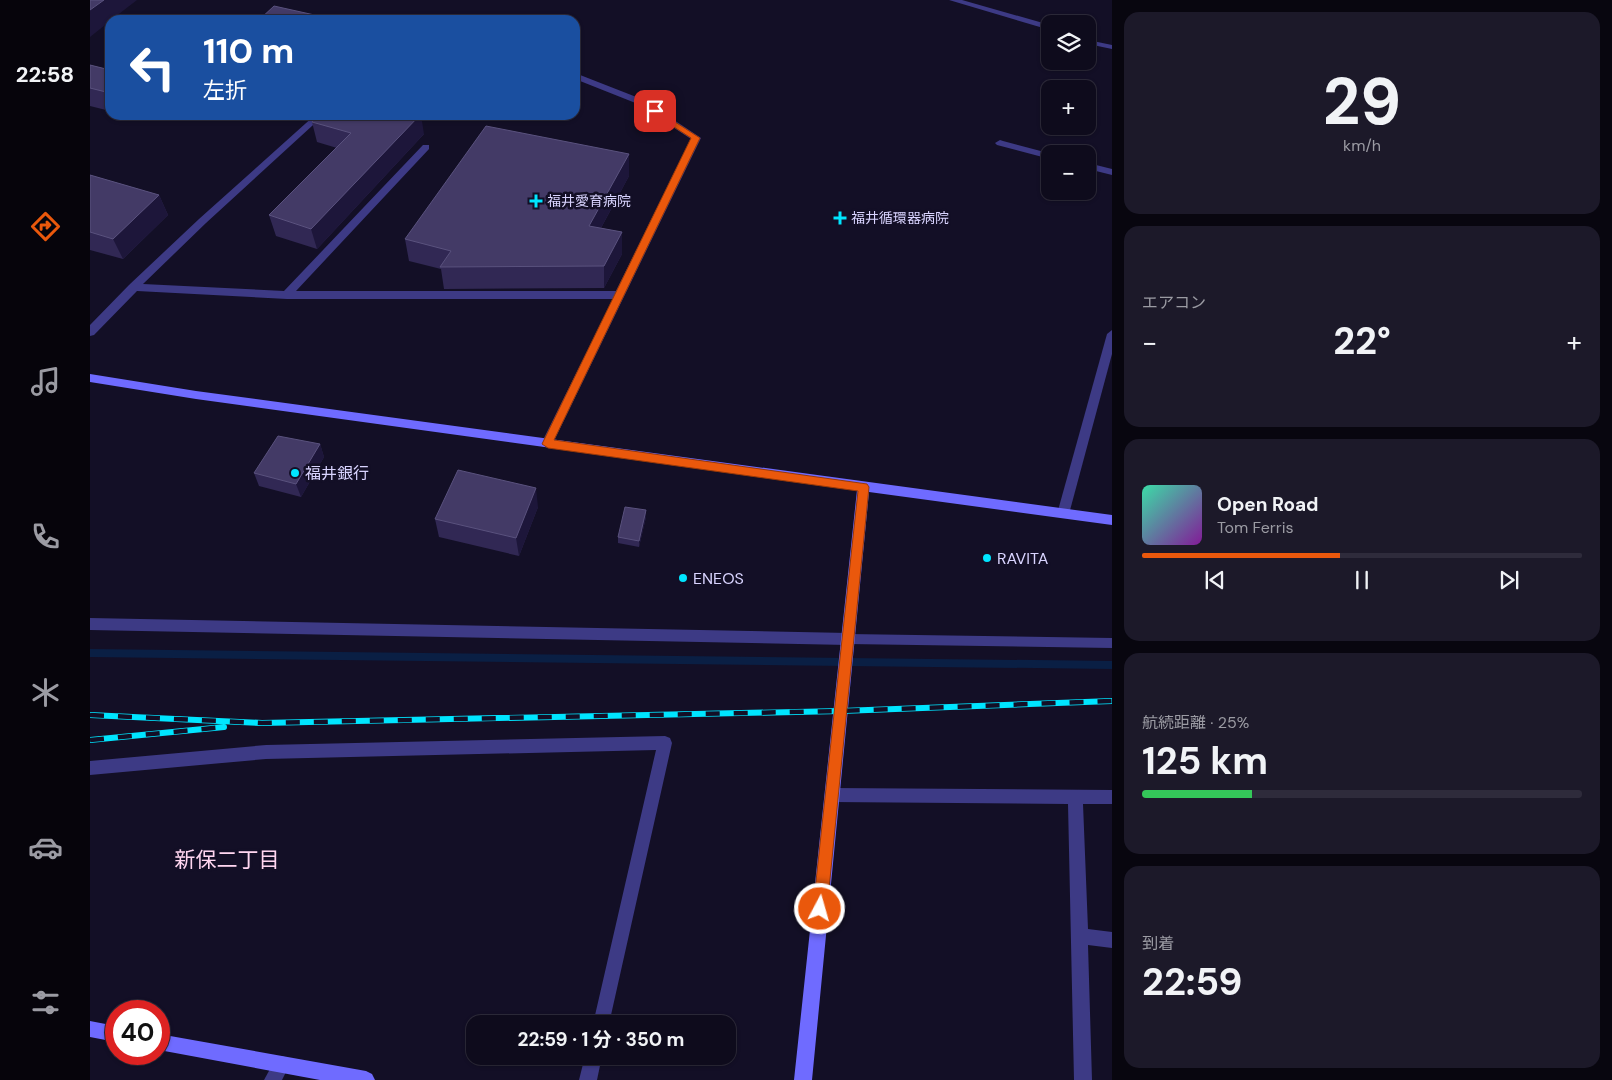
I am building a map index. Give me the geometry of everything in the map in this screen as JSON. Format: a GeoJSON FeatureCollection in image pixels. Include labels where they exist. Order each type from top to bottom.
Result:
{"type":"FeatureCollection","features":[{"type":"Feature","properties":{"kind":"street"},"geometry":{"type":"LineString","coordinates":[[953,0],[1041,25]]}},
{"type":"Feature","properties":{"kind":"street"},"geometry":{"type":"LineString","coordinates":[[1096,44],[1112,47]]}},
{"type":"Feature","properties":{"kind":"street"},"geometry":{"type":"LineString","coordinates":[[548,444],[696,138],[641,102],[580,78]]}},
{"type":"Feature","properties":{"kind":"street"},"geometry":{"type":"LineString","coordinates":[[90,332],[133,287],[314,120]]}},
{"type":"Feature","properties":{"kind":"street"},"geometry":{"type":"LineString","coordinates":[[1000,143],[1041,154]]}},
{"type":"Feature","properties":{"kind":"street"},"geometry":{"type":"LineString","coordinates":[[287,295],[426,147]]}},
{"type":"Feature","properties":{"kind":"street"},"geometry":{"type":"LineString","coordinates":[[1096,168],[1112,172]]}},
{"type":"Feature","properties":{"kind":"street"},"geometry":{"type":"LineString","coordinates":[[133,287],[287,295],[619,295]]}},
{"type":"Feature","properties":{"kind":"street"},"geometry":{"type":"LineString","coordinates":[[1063,514],[1112,334]]}},
{"type":"Feature","properties":{"kind":"street"},"geometry":{"type":"LineString","coordinates":[[90,378],[196,395],[548,444],[1112,520]]}},
{"type":"Feature","properties":{"kind":"street"},"geometry":{"type":"LineString","coordinates":[[803,1080],[863,487]]}},
{"type":"Feature","properties":{"kind":"street"},"geometry":{"type":"LineString","coordinates":[[90,624],[848,639]]}},
{"type":"Feature","properties":{"kind":"street"},"geometry":{"type":"LineString","coordinates":[[90,768],[266,752],[665,743],[603,1015]]}},
{"type":"Feature","properties":{"kind":"street"},"geometry":{"type":"LineString","coordinates":[[832,795],[1112,797]]}},
{"type":"Feature","properties":{"kind":"street"},"geometry":{"type":"LineString","coordinates":[[1075,797],[1083,1080]]}},
{"type":"Feature","properties":{"kind":"street"},"geometry":{"type":"LineString","coordinates":[[1080,936],[1112,940]]}},
{"type":"Feature","properties":{"kind":"street"},"geometry":{"type":"LineString","coordinates":[[90,1029],[105,1032]]}},
{"type":"Feature","properties":{"kind":"street"},"geometry":{"type":"LineString","coordinates":[[170,1044],[366,1080]]}},
{"type":"Feature","properties":{"kind":"street"},"geometry":{"type":"LineString","coordinates":[[274,1080],[282,1064]]}},
{"type":"Feature","properties":{"kind":"street"},"geometry":{"type":"LineString","coordinates":[[588,1080],[592,1065]]}},
{"type":"Feature","properties":{"kind":"lane"},"geometry":{"type":"LineString","coordinates":[[848,639],[1112,643]]}},
{"type":"Feature","properties":{"kind":"building"},"geometry":{"type":"Polygon","coordinates":[[[90,0],[104,0],[90,10],[90,0]]]}},
{"type":"Feature","properties":{"kind":"building"},"geometry":{"type":"Polygon","coordinates":[[[274,6],[314,15],[264,15],[274,6]]]}},
{"type":"Feature","properties":{"kind":"building"},"geometry":{"type":"Polygon","coordinates":[[[90,65],[105,69],[105,92],[90,88],[90,65]]]}},
{"type":"Feature","properties":{"kind":"building"},"geometry":{"type":"Polygon","coordinates":[[[314,120],[415,120],[311,229],[269,215],[351,133],[312,122],[314,120]]]}},
{"type":"Feature","properties":{"kind":"building"},"geometry":{"type":"Polygon","coordinates":[[[486,126],[629,154],[589,226],[622,232],[604,266],[440,267],[451,251],[405,239],[486,126]]]}},
{"type":"Feature","properties":{"kind":"building"},"geometry":{"type":"Polygon","coordinates":[[[90,175],[159,195],[113,239],[90,232],[90,175]]]}},
{"type":"Feature","properties":{"kind":"building"},"geometry":{"type":"Polygon","coordinates":[[[278,436],[320,444],[296,484],[254,473],[278,436]]]}},
{"type":"Feature","properties":{"kind":"building"},"geometry":{"type":"Polygon","coordinates":[[[458,470],[536,488],[516,538],[435,519],[458,470]]]}},
{"type":"Feature","properties":{"kind":"building"},"geometry":{"type":"Polygon","coordinates":[[[625,507],[646,510],[639,541],[618,537],[625,507]]]}},
{"type":"Feature","properties":{"kind":"waterway"},"geometry":{"type":"LineString","coordinates":[[90,653],[1112,665]]}},
{"type":"Feature","properties":{"kind":"railway"},"geometry":{"type":"LineString","coordinates":[[90,715],[262,723],[841,711],[1112,701]]}},
{"type":"Feature","properties":{"kind":"railway"},"geometry":{"type":"LineString","coordinates":[[90,740],[224,727]]}},
{"type":"Feature","properties":{"kind":"place","name":"福井愛育病院"},"geometry":{"type":"Point","coordinates":[536,201]}},
{"type":"Feature","properties":{"kind":"place","name":"福井循環器病院"},"geometry":{"type":"Point","coordinates":[840,218]}},
{"type":"Feature","properties":{"kind":"place","name":"福井銀行"},"geometry":{"type":"Point","coordinates":[295,473]}},
{"type":"Feature","properties":{"kind":"place","name":"RAVITA"},"geometry":{"type":"Point","coordinates":[987,558]}},
{"type":"Feature","properties":{"kind":"place","name":"ENEOS"},"geometry":{"type":"Point","coordinates":[683,578]}},
{"type":"Feature","properties":{"kind":"district","name":"新保二丁目"},"geometry":{"type":"Point","coordinates":[227,860]}},
{"type":"Feature","properties":{"kind":"route"},"geometry":{"type":"LineString","coordinates":[[655,111],[696,138],[548,444],[863,487],[820,909]]}}]}
